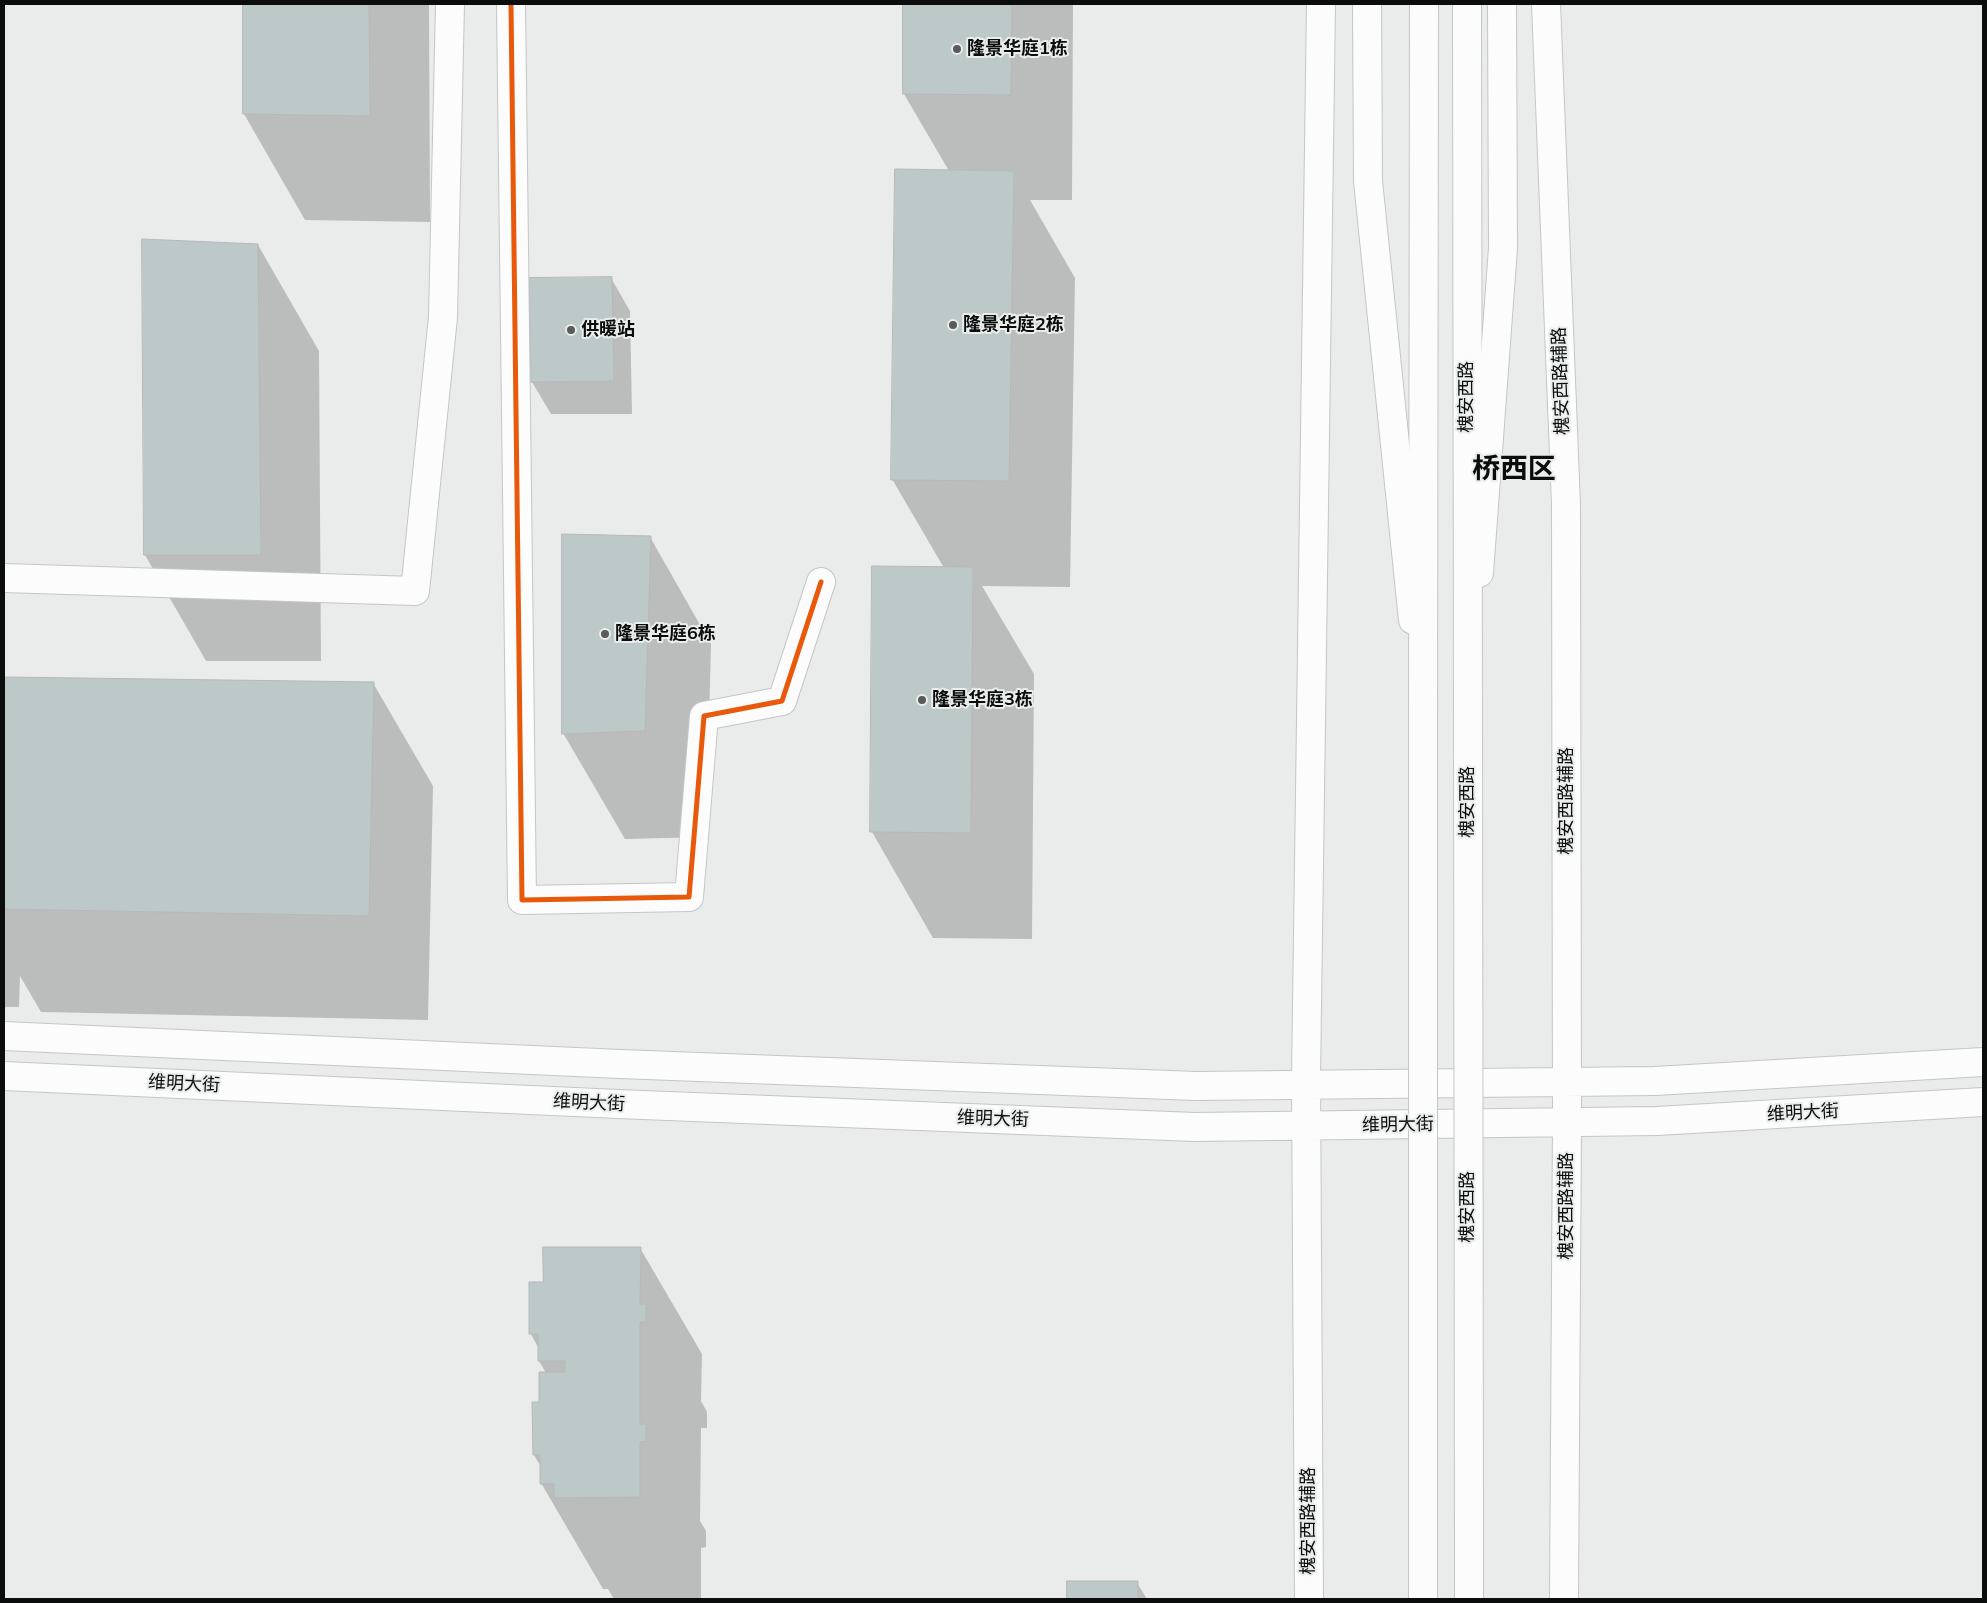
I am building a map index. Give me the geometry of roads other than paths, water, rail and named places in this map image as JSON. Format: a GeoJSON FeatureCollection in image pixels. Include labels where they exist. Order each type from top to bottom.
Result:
{"type":"FeatureCollection","features":[{"type":"Feature","properties":{"kind":"main road"},"geometry":{"type":"LineString","coordinates":[[4,578],[415,590],[443,317],[450,4]]}},
{"type":"Feature","properties":{"kind":"main road"},"geometry":{"type":"LineString","coordinates":[[511,4],[522,900],[689,897],[704,716],[782,701],[821,582]]}},
{"type":"Feature","properties":{"kind":"main road","name":"槐安西路辅路"},"geometry":{"type":"LineString","coordinates":[[1309,1599],[1306,1085],[1321,4]]}},
{"type":"Feature","properties":{"kind":"main road"},"geometry":{"type":"LineString","coordinates":[[1367,4],[1368,181],[1423,718]]}},
{"type":"Feature","properties":{"kind":"main road"},"geometry":{"type":"LineString","coordinates":[[1422,1599],[1424,4]]}},
{"type":"Feature","properties":{"kind":"main road","name":"槐安西路"},"geometry":{"type":"LineString","coordinates":[[1466,4],[1469,1599]]}},
{"type":"Feature","properties":{"kind":"main road"},"geometry":{"type":"LineString","coordinates":[[1468,722],[1503,248],[1502,4]]}},
{"type":"Feature","properties":{"kind":"main road","name":"槐安西路辅路"},"geometry":{"type":"LineString","coordinates":[[1546,4],[1566,505],[1567,1122],[1564,1599]]}},
{"type":"Feature","properties":{"kind":"main road"},"geometry":{"type":"LineString","coordinates":[[4,1036],[630,1064],[1186,1086],[1656,1081],[1983,1062]]}},
{"type":"Feature","properties":{"kind":"main road","name":"维明大街"},"geometry":{"type":"LineString","coordinates":[[4,1076],[1185,1127],[1657,1121],[1983,1102]]}},
{"type":"Feature","properties":{"kind":"main road"},"geometry":{"type":"LineString","coordinates":[[1414,1599],[1423,1539]]}},
{"type":"Feature","properties":{"kind":"main road"},"geometry":{"type":"LineString","coordinates":[[1469,1541],[1478,1599]]}},
{"type":"Feature","properties":{"kind":"place","name":"隆景华庭1栋"},"geometry":{"type":"Point","coordinates":[957,49]}},
{"type":"Feature","properties":{"kind":"place","name":"隆景华庭2栋"},"geometry":{"type":"Point","coordinates":[953,325]}},
{"type":"Feature","properties":{"kind":"place","name":"供暖站"},"geometry":{"type":"Point","coordinates":[571,330]}},
{"type":"Feature","properties":{"kind":"place","name":"隆景华庭6栋"},"geometry":{"type":"Point","coordinates":[605,634]}},
{"type":"Feature","properties":{"kind":"place","name":"隆景华庭3栋"},"geometry":{"type":"Point","coordinates":[922,700]}},
{"type":"Feature","properties":{"kind":"district","name":"桥西区"},"geometry":{"type":"Point","coordinates":[1514,470]}}]}
